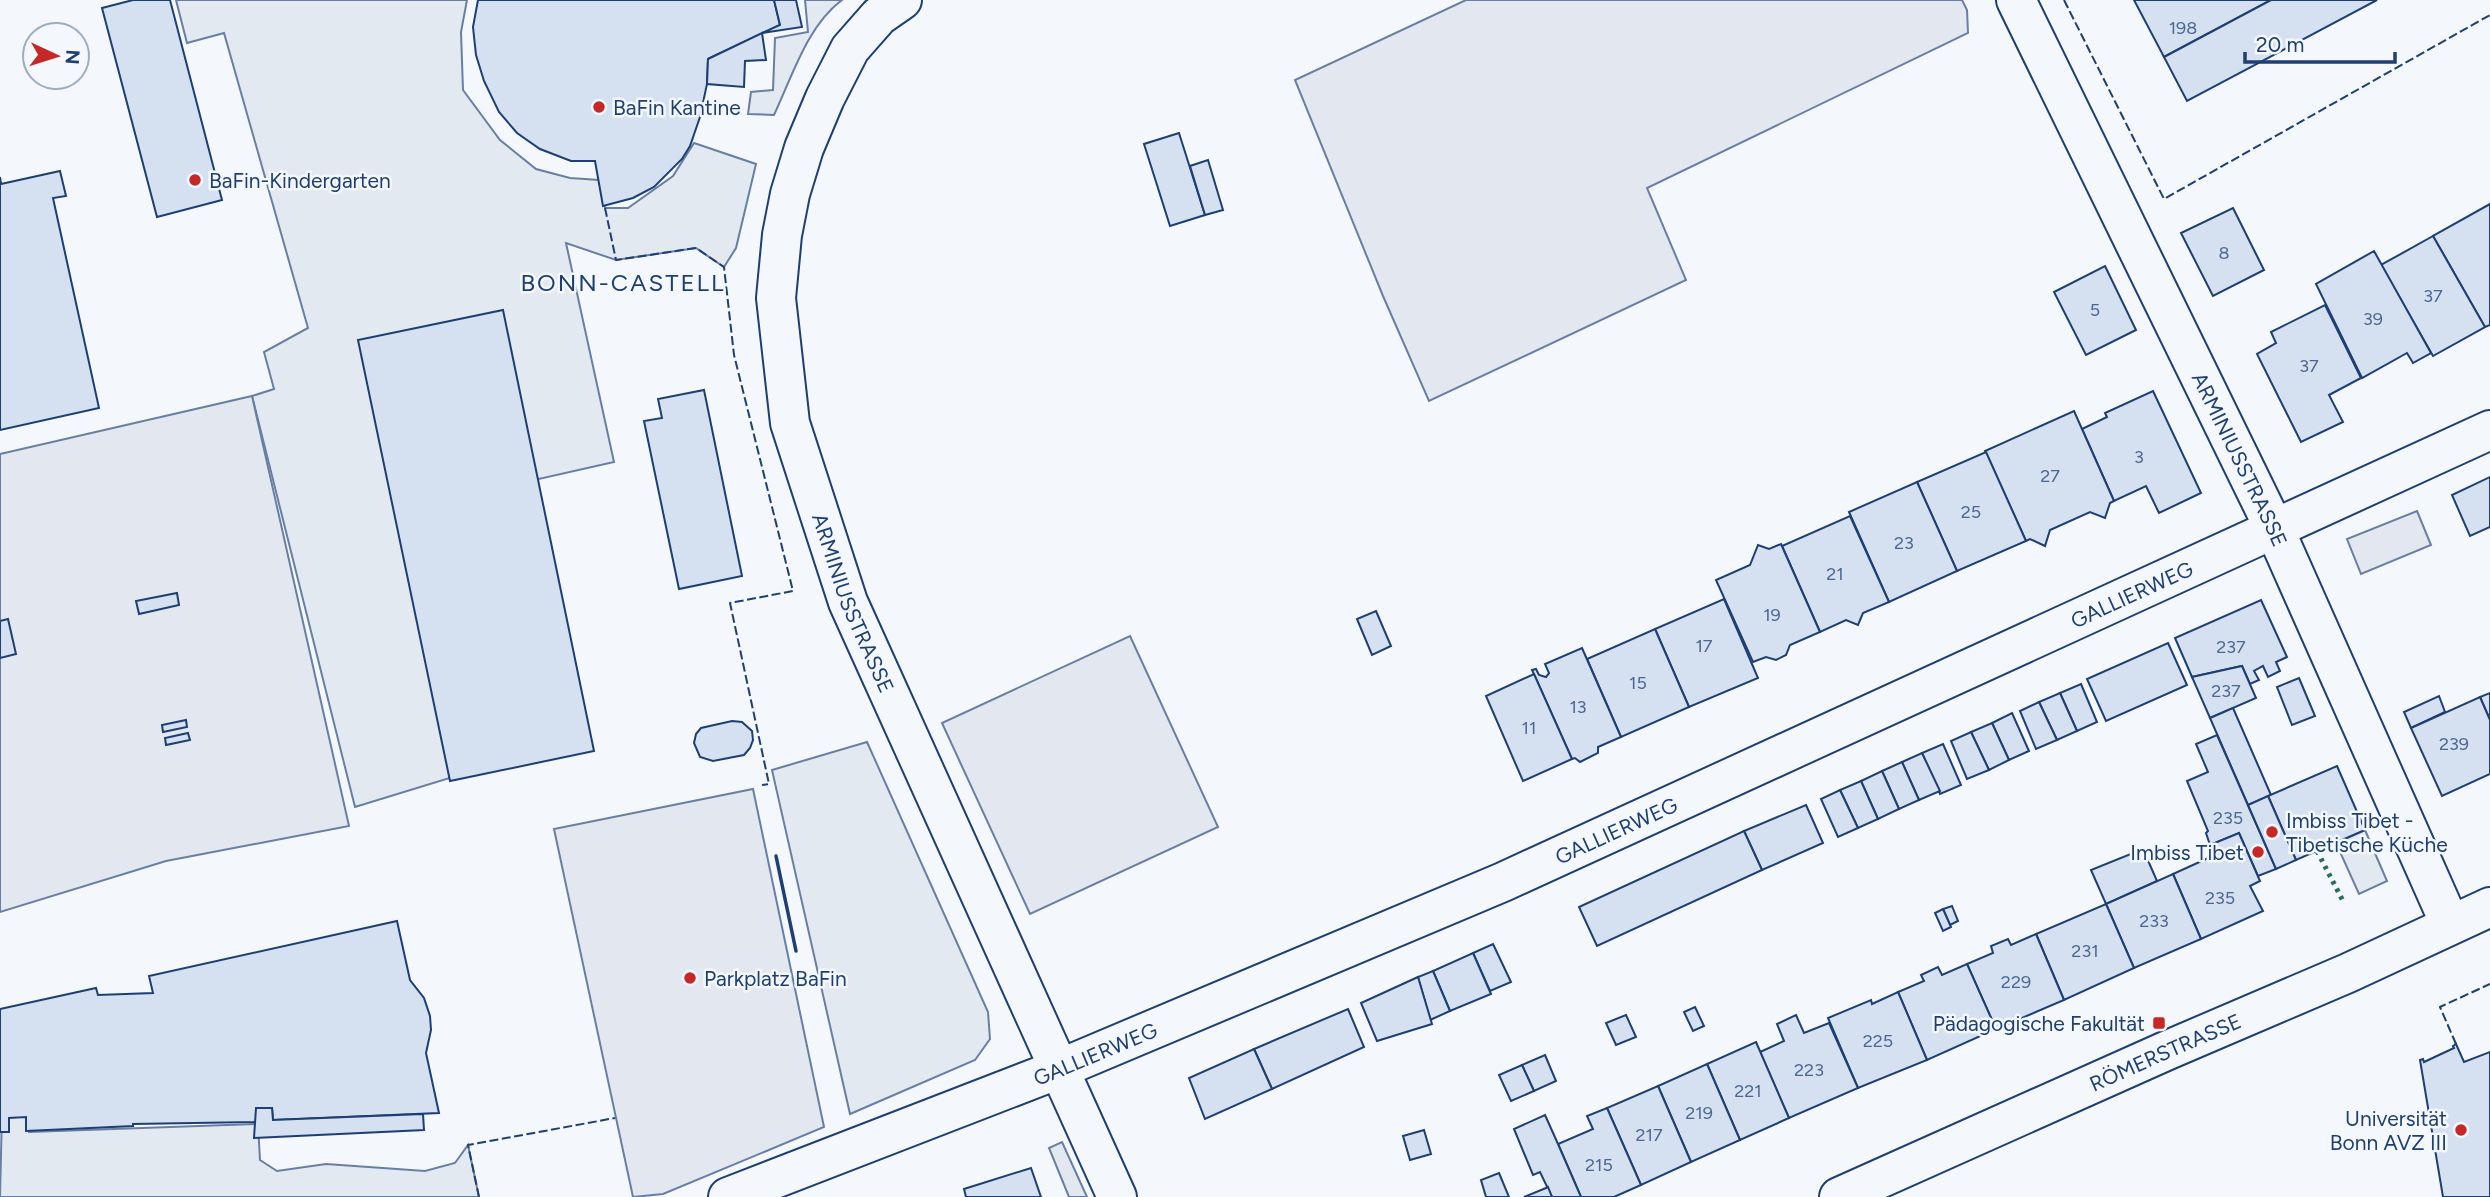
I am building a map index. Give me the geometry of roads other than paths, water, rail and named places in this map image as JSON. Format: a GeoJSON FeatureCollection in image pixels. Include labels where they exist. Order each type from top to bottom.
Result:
{"type":"FeatureCollection","features":[{"type":"Feature","properties":{"kind":"street","name":"ARMINIUSSTRASSE"},"geometry":{"type":"LineString","coordinates":[[902,0],[879,16],[850,49],[804,148],[790,194],[782,235],[776,298],[790,423],[848,602],[1117,1197]]}},
{"type":"Feature","properties":{"kind":"street","name":"ARMINIUSSTRASSE"},"geometry":{"type":"LineString","coordinates":[[2017,0],[2274,528],[2450,924]]}},
{"type":"Feature","properties":{"kind":"street","name":"GALLIERWEG"},"geometry":{"type":"LineString","coordinates":[[729,1197],[1059,1069],[1503,882],[2490,430]]}},
{"type":"Feature","properties":{"kind":"street","name":"RÖMERSTRASSE"},"geometry":{"type":"LineString","coordinates":[[1839,1197],[2348,973],[2490,907]]}},
{"type":"Feature","properties":{"kind":"place","name":"BaFin Kantine"},"geometry":{"type":"Point","coordinates":[599,107]}},
{"type":"Feature","properties":{"kind":"place","name":"BaFin-Kindergarten"},"geometry":{"type":"Point","coordinates":[195,180]}},
{"type":"Feature","properties":{"kind":"place","name":"Imbiss Tibet - Tibetische Küche"},"geometry":{"type":"Point","coordinates":[2272,832]}},
{"type":"Feature","properties":{"kind":"place","name":"Imbiss Tibet"},"geometry":{"type":"Point","coordinates":[2258,852]}},
{"type":"Feature","properties":{"kind":"place","name":"Parkplatz BaFin"},"geometry":{"type":"Point","coordinates":[690,978]}},
{"type":"Feature","properties":{"kind":"place","name":"Pädagogische Fakultät"},"geometry":{"type":"Point","coordinates":[2159,1023]}},
{"type":"Feature","properties":{"kind":"place","name":"Universität Bonn AVZ III"},"geometry":{"type":"Point","coordinates":[2461,1130]}},
{"type":"Feature","properties":{"kind":"district","name":"BONN-CASTELL"},"geometry":{"type":"Point","coordinates":[623,282]}}]}
